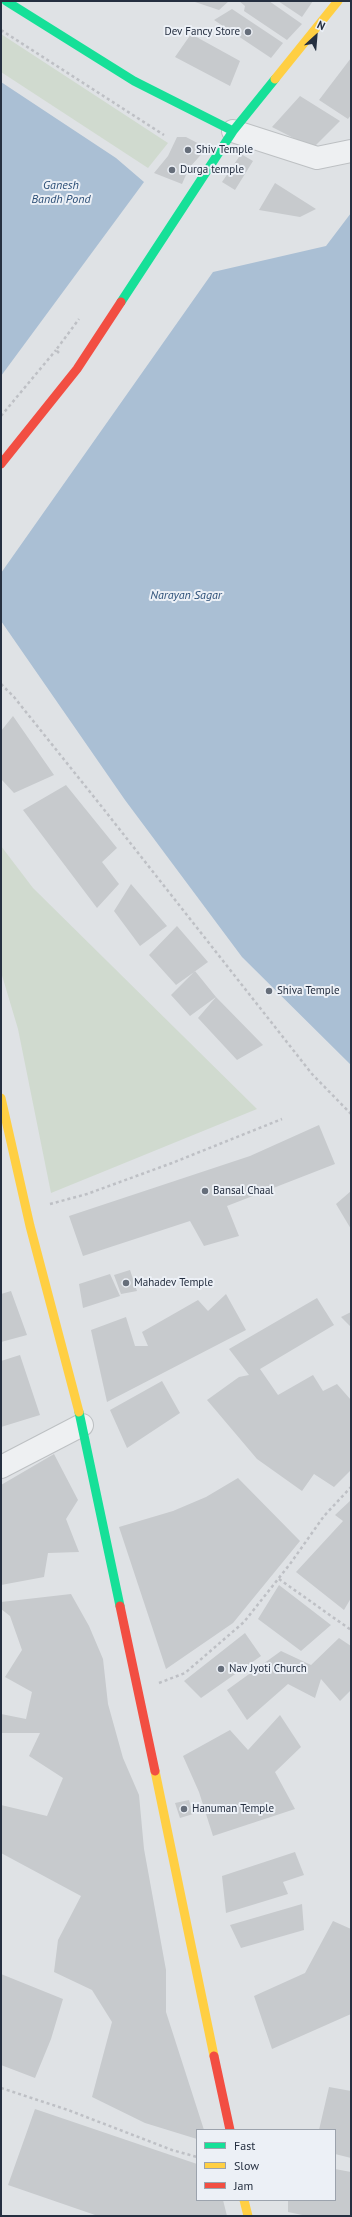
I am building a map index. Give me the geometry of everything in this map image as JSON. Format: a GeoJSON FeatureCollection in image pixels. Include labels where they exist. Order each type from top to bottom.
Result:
{"type":"FeatureCollection","features":[{"type":"Feature","properties":{"kind":"main road"},"geometry":{"type":"LineString","coordinates":[[6,1],[134,81],[233,132]]}},
{"type":"Feature","properties":{"kind":"main road"},"geometry":{"type":"LineString","coordinates":[[1,464],[77,369],[233,132],[338,1]]}},
{"type":"Feature","properties":{"kind":"main road"},"geometry":{"type":"LineString","coordinates":[[1,1098],[26,1210],[82,1425],[230,2129]]}},
{"type":"Feature","properties":{"kind":"main road"},"geometry":{"type":"LineString","coordinates":[[244,2201],[248,2216]]}},
{"type":"Feature","properties":{"kind":"street"},"geometry":{"type":"LineString","coordinates":[[233,132],[317,158],[351,151]]}},
{"type":"Feature","properties":{"kind":"street"},"geometry":{"type":"LineString","coordinates":[[1,1467],[82,1425]]}},
{"type":"Feature","properties":{"kind":"path"},"geometry":{"type":"LineString","coordinates":[[1,30],[164,135]]}},
{"type":"Feature","properties":{"kind":"path"},"geometry":{"type":"LineString","coordinates":[[1,416],[56,350]]}},
{"type":"Feature","properties":{"kind":"path"},"geometry":{"type":"LineString","coordinates":[[1,684],[14,697],[102,807],[312,1074],[351,1114]]}},
{"type":"Feature","properties":{"kind":"path"},"geometry":{"type":"LineString","coordinates":[[26,1210],[87,1194],[282,1119]]}},
{"type":"Feature","properties":{"kind":"path"},"geometry":{"type":"LineString","coordinates":[[137,1691],[185,1673],[244,1622],[279,1578],[324,1516],[351,1487]]}},
{"type":"Feature","properties":{"kind":"path"},"geometry":{"type":"LineString","coordinates":[[279,1578],[351,1630]]}},
{"type":"Feature","properties":{"kind":"path"},"geometry":{"type":"LineString","coordinates":[[1,2088],[68,2110],[172,2150],[196,2157]]}},
{"type":"Feature","properties":{"kind":"shaded area"},"geometry":{"type":"Polygon","coordinates":[[[1,34],[168,143],[148,168],[1,72],[1,34]]]}},
{"type":"Feature","properties":{"kind":"shaded area"},"geometry":{"type":"Polygon","coordinates":[[[1,846],[33,888],[257,1109],[51,1193],[18,1029],[1,972],[1,846]]]}},
{"type":"Feature","properties":{"kind":"water","name":"Ganesh Bandh Pond"},"geometry":{"type":"Polygon","coordinates":[[[1,82],[116,158],[144,182],[1,376],[1,82]]]}},
{"type":"Feature","properties":{"kind":"water","name":"Narayan Sagar"},"geometry":{"type":"Polygon","coordinates":[[[351,213],[351,1065],[242,957],[125,800],[1,621],[1,573],[213,272],[326,246],[351,213]]]}},
{"type":"Feature","properties":{"kind":"building"},"geometry":{"type":"Polygon","coordinates":[[[192,1],[229,1],[219,10],[192,1]]]}},
{"type":"Feature","properties":{"kind":"building"},"geometry":{"type":"Polygon","coordinates":[[[239,1],[269,1],[302,24],[287,40],[244,11],[245,6],[239,1]]]}},
{"type":"Feature","properties":{"kind":"building"},"geometry":{"type":"Polygon","coordinates":[[[278,1],[313,1],[302,17],[278,1]]]}},
{"type":"Feature","properties":{"kind":"building","name":"Dev Fancy Store"},"geometry":{"type":"Polygon","coordinates":[[[232,9],[283,43],[271,58],[214,20],[232,9]]]}},
{"type":"Feature","properties":{"kind":"building"},"geometry":{"type":"Polygon","coordinates":[[[191,34],[240,61],[230,86],[175,57],[191,34]]]}},
{"type":"Feature","properties":{"kind":"building"},"geometry":{"type":"Polygon","coordinates":[[[351,58],[351,115],[348,119],[319,100],[351,58]]]}},
{"type":"Feature","properties":{"kind":"building"},"geometry":{"type":"Polygon","coordinates":[[[300,96],[340,121],[313,148],[272,127],[300,96]]]}},
{"type":"Feature","properties":{"kind":"building"},"geometry":{"type":"Polygon","coordinates":[[[177,137],[186,137],[207,148],[189,168],[182,184],[154,173],[168,156],[177,137]]]}},
{"type":"Feature","properties":{"kind":"building"},"geometry":{"type":"Polygon","coordinates":[[[241,154],[253,161],[235,190],[222,182],[241,154]]]}},
{"type":"Feature","properties":{"kind":"building"},"geometry":{"type":"Polygon","coordinates":[[[275,183],[316,209],[300,217],[259,210],[275,183]]]}},
{"type":"Feature","properties":{"kind":"building"},"geometry":{"type":"Polygon","coordinates":[[[13,716],[54,775],[14,793],[1,779],[1,731],[13,716]]]}},
{"type":"Feature","properties":{"kind":"building"},"geometry":{"type":"Polygon","coordinates":[[[66,785],[117,848],[102,862],[119,884],[97,908],[23,810],[66,785]]]}},
{"type":"Feature","properties":{"kind":"building"},"geometry":{"type":"Polygon","coordinates":[[[131,884],[167,926],[140,946],[114,911],[131,884]]]}},
{"type":"Feature","properties":{"kind":"building"},"geometry":{"type":"Polygon","coordinates":[[[177,926],[208,962],[176,985],[149,955],[177,926]]]}},
{"type":"Feature","properties":{"kind":"building"},"geometry":{"type":"Polygon","coordinates":[[[195,971],[216,997],[190,1016],[171,995],[195,971]]]}},
{"type":"Feature","properties":{"kind":"building"},"geometry":{"type":"Polygon","coordinates":[[[216,997],[263,1045],[237,1060],[198,1018],[216,997]]]}},
{"type":"Feature","properties":{"kind":"building","name":"Bansal Chaal"},"geometry":{"type":"Polygon","coordinates":[[[319,1125],[335,1164],[227,1206],[239,1236],[204,1246],[190,1221],[83,1256],[69,1216],[250,1156],[319,1125]]]}},
{"type":"Feature","properties":{"kind":"building"},"geometry":{"type":"Polygon","coordinates":[[[351,1191],[351,1229],[336,1204],[351,1191]]]}},
{"type":"Feature","properties":{"kind":"building","name":"Mahadev Temple"},"geometry":{"type":"Polygon","coordinates":[[[130,1270],[137,1291],[121,1294],[114,1275],[130,1270]]]}},
{"type":"Feature","properties":{"kind":"building"},"geometry":{"type":"Polygon","coordinates":[[[110,1274],[120,1296],[83,1308],[79,1284],[110,1274]]]}},
{"type":"Feature","properties":{"kind":"building"},"geometry":{"type":"Polygon","coordinates":[[[11,1291],[27,1335],[1,1342],[1,1294],[11,1291]]]}},
{"type":"Feature","properties":{"kind":"building"},"geometry":{"type":"Polygon","coordinates":[[[226,1294],[246,1330],[107,1402],[91,1330],[126,1317],[135,1346],[148,1346],[142,1332],[198,1300],[208,1311],[226,1294]]]}},
{"type":"Feature","properties":{"kind":"building"},"geometry":{"type":"Polygon","coordinates":[[[317,1298],[334,1325],[260,1369],[278,1395],[313,1375],[323,1391],[337,1384],[351,1400],[351,1470],[334,1487],[314,1474],[302,1491],[257,1459],[207,1400],[239,1377],[249,1375],[229,1349],[317,1298]]]}},
{"type":"Feature","properties":{"kind":"building"},"geometry":{"type":"Polygon","coordinates":[[[351,1312],[351,1327],[341,1317],[351,1312]]]}},
{"type":"Feature","properties":{"kind":"building"},"geometry":{"type":"Polygon","coordinates":[[[20,1355],[40,1415],[1,1427],[1,1361],[20,1355]]]}},
{"type":"Feature","properties":{"kind":"building"},"geometry":{"type":"Polygon","coordinates":[[[162,1381],[180,1413],[127,1448],[110,1410],[162,1381]]]}},
{"type":"Feature","properties":{"kind":"building"},"geometry":{"type":"Polygon","coordinates":[[[54,1454],[78,1500],[66,1519],[79,1552],[48,1553],[44,1577],[1,1585],[1,1485],[54,1454]]]}},
{"type":"Feature","properties":{"kind":"building"},"geometry":{"type":"Polygon","coordinates":[[[238,1478],[300,1541],[233,1623],[166,1669],[119,1527],[173,1511],[206,1497],[238,1478]]]}},
{"type":"Feature","properties":{"kind":"building"},"geometry":{"type":"Polygon","coordinates":[[[351,1500],[351,1598],[344,1610],[296,1572],[343,1521],[335,1515],[351,1500]]]}},
{"type":"Feature","properties":{"kind":"building"},"geometry":{"type":"Polygon","coordinates":[[[279,1585],[331,1625],[301,1651],[258,1619],[279,1585]]]}},
{"type":"Feature","properties":{"kind":"building"},"geometry":{"type":"Polygon","coordinates":[[[71,1594],[89,1626],[103,1659],[108,1704],[123,1758],[139,1795],[144,1849],[166,1970],[166,2012],[204,2129],[196,2129],[196,2139],[145,2123],[92,2097],[112,2022],[92,1990],[54,1972],[58,1940],[81,1896],[1,1853],[1,1805],[47,1816],[63,1778],[29,1756],[40,1733],[1,1733],[1,1714],[26,1719],[32,1692],[5,1677],[22,1650],[10,1616],[1,1609],[1,1602],[71,1594]]]}},
{"type":"Feature","properties":{"kind":"building","name":"Nav Jyoti Church"},"geometry":{"type":"Polygon","coordinates":[[[245,1633],[261,1656],[201,1698],[184,1681],[245,1633]]]}},
{"type":"Feature","properties":{"kind":"building"},"geometry":{"type":"Polygon","coordinates":[[[339,1638],[351,1646],[351,1690],[340,1701],[321,1679],[315,1698],[288,1684],[247,1720],[227,1690],[281,1651],[311,1665],[339,1638]]]}},
{"type":"Feature","properties":{"kind":"building"},"geometry":{"type":"Polygon","coordinates":[[[280,1715],[301,1747],[275,1772],[295,1809],[213,1836],[199,1792],[183,1756],[230,1730],[248,1750],[280,1715]]]}},
{"type":"Feature","properties":{"kind":"building","name":"Hanuman Temple"},"geometry":{"type":"Polygon","coordinates":[[[189,1800],[193,1814],[180,1818],[175,1803],[189,1800]]]}},
{"type":"Feature","properties":{"kind":"building"},"geometry":{"type":"Polygon","coordinates":[[[295,1852],[304,1875],[283,1882],[288,1894],[226,1913],[222,1876],[295,1852]]]}},
{"type":"Feature","properties":{"kind":"building"},"geometry":{"type":"Polygon","coordinates":[[[302,1904],[304,1930],[241,1948],[230,1925],[302,1904]]]}},
{"type":"Feature","properties":{"kind":"building"},"geometry":{"type":"Polygon","coordinates":[[[333,1921],[351,1929],[351,2014],[272,2049],[254,1996],[305,1973],[333,1921]]]}},
{"type":"Feature","properties":{"kind":"building"},"geometry":{"type":"Polygon","coordinates":[[[1,1974],[63,1999],[51,2039],[35,2078],[1,2065],[1,1974]]]}},
{"type":"Feature","properties":{"kind":"building"},"geometry":{"type":"Polygon","coordinates":[[[329,2087],[351,2091],[351,2158],[336,2154],[336,2129],[319,2129],[329,2087]]]}},
{"type":"Feature","properties":{"kind":"building"},"geometry":{"type":"Polygon","coordinates":[[[35,2109],[196,2164],[196,2201],[223,2201],[227,2216],[98,2216],[8,2185],[35,2109]]]}},
{"type":"Feature","properties":{"kind":"building"},"geometry":{"type":"Polygon","coordinates":[[[336,2169],[351,2172],[351,2216],[307,2216],[288,2212],[288,2201],[336,2201],[336,2169]]]}},
{"type":"Feature","properties":{"kind":"traffic: fast"},"geometry":{"type":"LineString","coordinates":[[6,1],[134,81],[233,131],[275,79]]}},
{"type":"Feature","properties":{"kind":"traffic: fast"},"geometry":{"type":"LineString","coordinates":[[121,302],[233,131]]}},
{"type":"Feature","properties":{"kind":"traffic: fast"},"geometry":{"type":"LineString","coordinates":[[79,1412],[120,1606]]}},
{"type":"Feature","properties":{"kind":"traffic: slow"},"geometry":{"type":"LineString","coordinates":[[275,79],[338,1]]}},
{"type":"Feature","properties":{"kind":"traffic: slow"},"geometry":{"type":"LineString","coordinates":[[1,1098],[30,1226],[79,1412]]}},
{"type":"Feature","properties":{"kind":"traffic: slow"},"geometry":{"type":"LineString","coordinates":[[155,1771],[214,2056]]}},
{"type":"Feature","properties":{"kind":"traffic: slow"},"geometry":{"type":"LineString","coordinates":[[244,2201],[248,2216]]}},
{"type":"Feature","properties":{"kind":"traffic: jam"},"geometry":{"type":"LineString","coordinates":[[1,464],[77,369],[121,302]]}},
{"type":"Feature","properties":{"kind":"traffic: jam"},"geometry":{"type":"LineString","coordinates":[[120,1606],[155,1771]]}},
{"type":"Feature","properties":{"kind":"traffic: jam"},"geometry":{"type":"LineString","coordinates":[[214,2056],[230,2129]]}},
{"type":"Feature","properties":{"kind":"place","name":"Dev Fancy Store"},"geometry":{"type":"Point","coordinates":[248,32]}},
{"type":"Feature","properties":{"kind":"place","name":"Shiv Temple"},"geometry":{"type":"Point","coordinates":[188,150]}},
{"type":"Feature","properties":{"kind":"place","name":"Durga temple"},"geometry":{"type":"Point","coordinates":[172,170]}},
{"type":"Feature","properties":{"kind":"place","name":"Shiva Temple"},"geometry":{"type":"Point","coordinates":[269,991]}},
{"type":"Feature","properties":{"kind":"place","name":"Bansal Chaal"},"geometry":{"type":"Point","coordinates":[205,1191]}},
{"type":"Feature","properties":{"kind":"place","name":"Mahadev Temple"},"geometry":{"type":"Point","coordinates":[126,1283]}},
{"type":"Feature","properties":{"kind":"place","name":"Nav Jyoti Church"},"geometry":{"type":"Point","coordinates":[221,1669]}},
{"type":"Feature","properties":{"kind":"place","name":"Hanuman Temple"},"geometry":{"type":"Point","coordinates":[184,1809]}}]}
